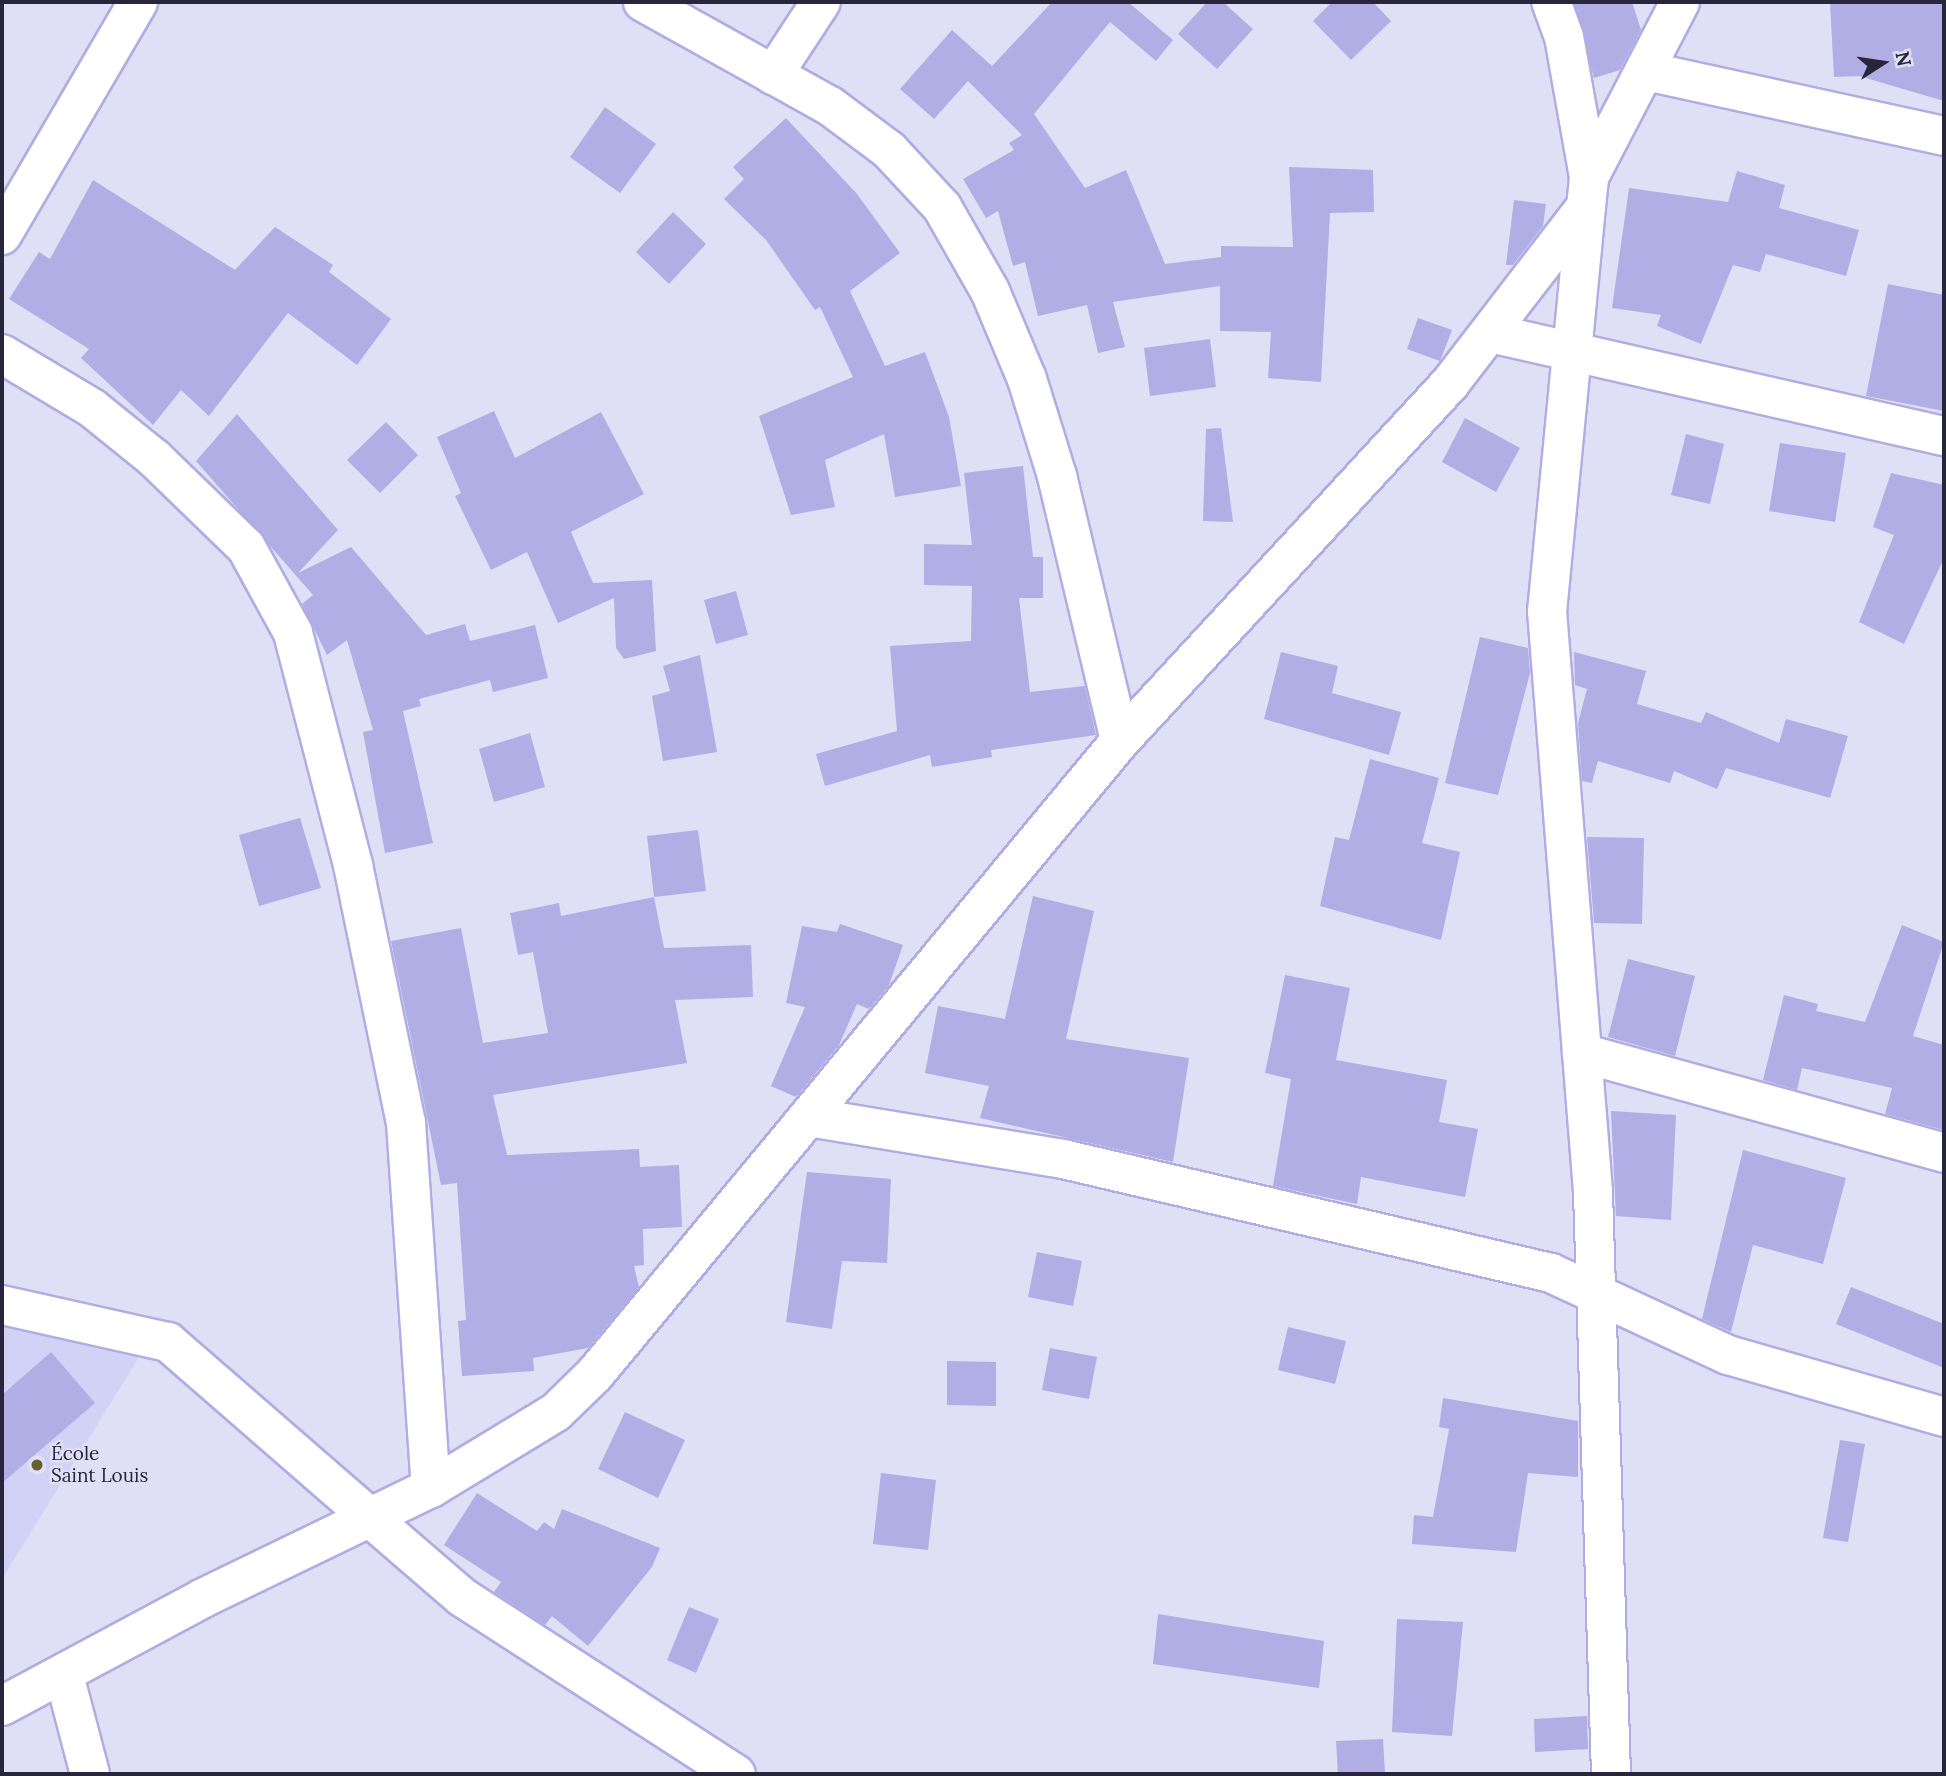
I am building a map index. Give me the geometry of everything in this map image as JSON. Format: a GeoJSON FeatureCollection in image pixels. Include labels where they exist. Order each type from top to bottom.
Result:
{"type":"FeatureCollection","features":[{"type":"Feature","properties":{"kind":"street"},"geometry":{"type":"LineString","coordinates":[[2,235],[138,2]]}},
{"type":"Feature","properties":{"kind":"street"},"geometry":{"type":"LineString","coordinates":[[643,2],[773,75],[889,150],[942,207],[990,291],[1057,476],[1120,740]]}},
{"type":"Feature","properties":{"kind":"street"},"geometry":{"type":"LineString","coordinates":[[773,75],[821,2]]}},
{"type":"Feature","properties":{"kind":"street"},"geometry":{"type":"LineString","coordinates":[[1551,2],[1564,37],[1588,192],[1577,352],[1547,611],[1596,1288],[1611,1774]]}},
{"type":"Feature","properties":{"kind":"street"},"geometry":{"type":"LineString","coordinates":[[2,1706],[367,1515],[431,1488],[556,1412],[595,1374],[1120,740],[1212,648],[1490,333],[1588,192],[1680,2]]}},
{"type":"Feature","properties":{"kind":"street"},"geometry":{"type":"LineString","coordinates":[[1646,71],[1944,136]]}},
{"type":"Feature","properties":{"kind":"street"},"geometry":{"type":"LineString","coordinates":[[1490,333],[1944,436]]}},
{"type":"Feature","properties":{"kind":"street"},"geometry":{"type":"LineString","coordinates":[[2,354],[92,408],[154,458],[246,547],[293,633],[353,865],[406,1123],[431,1488]]}},
{"type":"Feature","properties":{"kind":"street"},"geometry":{"type":"LineString","coordinates":[[1581,1053],[1944,1153]]}},
{"type":"Feature","properties":{"kind":"street"},"geometry":{"type":"LineString","coordinates":[[809,1117],[1063,1158],[1388,1232],[1596,1288],[1728,1355],[1944,1417]]}},
{"type":"Feature","properties":{"kind":"street"},"geometry":{"type":"LineString","coordinates":[[2,1305],[168,1342],[462,1597],[736,1774]]}},
{"type":"Feature","properties":{"kind":"street"},"geometry":{"type":"LineString","coordinates":[[64,1675],[90,1774]]}},
{"type":"Feature","properties":{"kind":"shaded area","name":"École Saint Louis"},"geometry":{"type":"Polygon","coordinates":[[[2,1327],[142,1352],[2,1579],[2,1327]]]}},
{"type":"Feature","properties":{"kind":"building"},"geometry":{"type":"Polygon","coordinates":[[[1052,2],[1128,2],[1173,40],[1156,61],[1110,22],[1034,114],[1085,188],[1126,170],[1165,264],[1221,257],[1221,246],[1293,247],[1289,167],[1373,170],[1374,212],[1330,213],[1321,382],[1268,378],[1271,332],[1220,331],[1220,286],[1113,302],[1125,347],[1098,353],[1087,305],[1038,316],[1025,262],[1013,266],[998,211],[986,218],[963,179],[1014,150],[1009,143],[1022,135],[968,81],[934,119],[900,89],[952,30],[992,66],[1052,2]]]}},
{"type":"Feature","properties":{"kind":"building"},"geometry":{"type":"Polygon","coordinates":[[[1207,2],[1223,2],[1253,29],[1217,69],[1178,34],[1207,2]]]}},
{"type":"Feature","properties":{"kind":"building"},"geometry":{"type":"Polygon","coordinates":[[[1332,2],[1373,2],[1391,21],[1351,60],[1313,21],[1332,2]]]}},
{"type":"Feature","properties":{"kind":"building"},"geometry":{"type":"Polygon","coordinates":[[[1574,2],[1632,2],[1641,30],[1620,70],[1594,78],[1574,2]]]}},
{"type":"Feature","properties":{"kind":"building"},"geometry":{"type":"Polygon","coordinates":[[[1830,2],[1944,2],[1944,101],[1859,76],[1834,77],[1830,2]]]}},
{"type":"Feature","properties":{"kind":"building"},"geometry":{"type":"Polygon","coordinates":[[[605,107],[656,144],[620,193],[570,157],[605,107]]]}},
{"type":"Feature","properties":{"kind":"building"},"geometry":{"type":"Polygon","coordinates":[[[786,118],[857,194],[900,253],[850,291],[885,366],[925,352],[949,417],[961,486],[895,497],[884,434],[825,460],[835,507],[791,515],[759,416],[853,377],[820,307],[815,310],[766,240],[724,199],[744,179],[733,167],[786,118]]]}},
{"type":"Feature","properties":{"kind":"building"},"geometry":{"type":"Polygon","coordinates":[[[1737,171],[1785,185],[1779,208],[1859,230],[1846,276],[1766,254],[1760,272],[1733,265],[1701,344],[1657,326],[1661,315],[1612,308],[1629,188],[1728,202],[1737,171]]]}},
{"type":"Feature","properties":{"kind":"building"},"geometry":{"type":"Polygon","coordinates":[[[93,180],[235,270],[275,227],[333,265],[329,272],[391,319],[357,365],[288,313],[209,416],[181,390],[153,425],[81,358],[89,349],[9,299],[39,252],[50,259],[93,180]]]}},
{"type":"Feature","properties":{"kind":"building"},"geometry":{"type":"Polygon","coordinates":[[[1514,200],[1546,204],[1543,226],[1513,265],[1506,265],[1514,200]]]}},
{"type":"Feature","properties":{"kind":"building"},"geometry":{"type":"Polygon","coordinates":[[[673,212],[706,244],[669,284],[636,252],[673,212]]]}},
{"type":"Feature","properties":{"kind":"building"},"geometry":{"type":"Polygon","coordinates":[[[1888,284],[1944,295],[1944,411],[1866,396],[1888,284]]]}},
{"type":"Feature","properties":{"kind":"building"},"geometry":{"type":"Polygon","coordinates":[[[1418,318],[1452,330],[1440,361],[1407,349],[1418,318]]]}},
{"type":"Feature","properties":{"kind":"building"},"geometry":{"type":"Polygon","coordinates":[[[1210,339],[1216,387],[1150,396],[1144,348],[1210,339]]]}},
{"type":"Feature","properties":{"kind":"building"},"geometry":{"type":"Polygon","coordinates":[[[494,411],[515,458],[601,412],[644,494],[571,532],[593,583],[652,580],[656,651],[624,659],[616,648],[614,598],[558,623],[527,552],[491,570],[455,496],[461,493],[437,437],[494,411]]]}},
{"type":"Feature","properties":{"kind":"building"},"geometry":{"type":"Polygon","coordinates":[[[237,414],[338,530],[298,573],[351,547],[426,635],[465,624],[470,641],[535,625],[548,678],[493,692],[490,680],[419,699],[421,706],[403,711],[433,843],[385,853],[363,732],[373,730],[347,640],[327,655],[302,604],[313,595],[196,461],[237,414]]]}},
{"type":"Feature","properties":{"kind":"building"},"geometry":{"type":"Polygon","coordinates":[[[1465,418],[1520,448],[1496,492],[1442,462],[1465,418]]]}},
{"type":"Feature","properties":{"kind":"building"},"geometry":{"type":"Polygon","coordinates":[[[386,422],[418,455],[380,493],[347,460],[386,422]]]}},
{"type":"Feature","properties":{"kind":"building"},"geometry":{"type":"Polygon","coordinates":[[[1221,428],[1233,522],[1203,521],[1206,429],[1221,428]]]}},
{"type":"Feature","properties":{"kind":"building"},"geometry":{"type":"Polygon","coordinates":[[[1686,434],[1724,444],[1710,504],[1671,495],[1686,434]]]}},
{"type":"Feature","properties":{"kind":"building"},"geometry":{"type":"Polygon","coordinates":[[[1780,443],[1846,453],[1835,522],[1769,511],[1780,443]]]}},
{"type":"Feature","properties":{"kind":"building"},"geometry":{"type":"Polygon","coordinates":[[[1023,466],[1033,557],[1043,557],[1043,598],[1019,598],[1030,692],[1085,686],[1096,735],[991,750],[992,757],[932,767],[930,755],[825,786],[816,754],[897,731],[890,646],[971,641],[972,586],[924,585],[924,544],[972,545],[964,473],[1023,466]]]}},
{"type":"Feature","properties":{"kind":"building"},"geometry":{"type":"Polygon","coordinates":[[[1891,473],[1944,485],[1944,558],[1904,644],[1859,622],[1894,535],[1873,527],[1891,473]]]}},
{"type":"Feature","properties":{"kind":"building"},"geometry":{"type":"Polygon","coordinates":[[[736,591],[748,635],[716,644],[704,600],[736,591]]]}},
{"type":"Feature","properties":{"kind":"building"},"geometry":{"type":"Polygon","coordinates":[[[1480,637],[1528,648],[1530,673],[1498,795],[1445,783],[1480,637]]]}},
{"type":"Feature","properties":{"kind":"building"},"geometry":{"type":"Polygon","coordinates":[[[1281,652],[1338,666],[1332,693],[1401,712],[1389,755],[1264,719],[1281,652]]]}},
{"type":"Feature","properties":{"kind":"building"},"geometry":{"type":"Polygon","coordinates":[[[1574,652],[1646,671],[1637,704],[1701,723],[1706,712],[1779,743],[1786,719],[1848,736],[1830,798],[1726,768],[1717,789],[1674,771],[1670,783],[1598,761],[1592,783],[1582,781],[1578,723],[1587,689],[1575,685],[1574,652]]]}},
{"type":"Feature","properties":{"kind":"building"},"geometry":{"type":"Polygon","coordinates":[[[700,655],[717,752],[663,761],[652,696],[670,691],[663,666],[700,655]]]}},
{"type":"Feature","properties":{"kind":"building"},"geometry":{"type":"Polygon","coordinates":[[[530,733],[545,787],[494,802],[479,749],[530,733]]]}},
{"type":"Feature","properties":{"kind":"building"},"geometry":{"type":"Polygon","coordinates":[[[1370,759],[1439,778],[1422,843],[1460,852],[1441,940],[1320,906],[1335,837],[1349,840],[1370,759]]]}},
{"type":"Feature","properties":{"kind":"building"},"geometry":{"type":"Polygon","coordinates":[[[300,818],[321,888],[259,906],[239,835],[300,818]]]}},
{"type":"Feature","properties":{"kind":"building"},"geometry":{"type":"Polygon","coordinates":[[[698,830],[706,891],[654,897],[647,836],[698,830]]]}},
{"type":"Feature","properties":{"kind":"building"},"geometry":{"type":"Polygon","coordinates":[[[1587,837],[1644,838],[1642,924],[1594,923],[1587,837]]]}},
{"type":"Feature","properties":{"kind":"building"},"geometry":{"type":"Polygon","coordinates":[[[1033,896],[1094,911],[1066,1039],[1189,1058],[1173,1162],[980,1118],[989,1086],[925,1073],[938,1006],[1005,1019],[1033,896]]]}},
{"type":"Feature","properties":{"kind":"building"},"geometry":{"type":"Polygon","coordinates":[[[654,897],[664,948],[751,945],[753,997],[675,1000],[687,1063],[493,1095],[507,1155],[639,1149],[640,1167],[679,1165],[682,1227],[643,1229],[644,1265],[634,1266],[639,1287],[588,1348],[533,1358],[534,1371],[462,1376],[458,1321],[466,1320],[457,1183],[441,1185],[391,941],[461,928],[483,1043],[548,1033],[533,952],[518,955],[510,913],[559,903],[561,916],[654,897]]]}},
{"type":"Feature","properties":{"kind":"building"},"geometry":{"type":"Polygon","coordinates":[[[840,924],[903,945],[889,985],[869,1009],[857,1004],[839,1045],[796,1097],[771,1086],[805,1007],[786,1003],[802,926],[837,932],[840,924]]]}},
{"type":"Feature","properties":{"kind":"building"},"geometry":{"type":"Polygon","coordinates":[[[1902,925],[1944,942],[1913,1036],[1944,1045],[1944,1130],[1885,1114],[1892,1088],[1802,1068],[1797,1090],[1763,1080],[1784,995],[1818,1004],[1816,1011],[1865,1022],[1902,925]]]}},
{"type":"Feature","properties":{"kind":"building"},"geometry":{"type":"Polygon","coordinates":[[[1628,959],[1695,976],[1675,1056],[1608,1037],[1628,959]]]}},
{"type":"Feature","properties":{"kind":"building"},"geometry":{"type":"Polygon","coordinates":[[[1285,975],[1350,988],[1336,1060],[1447,1080],[1439,1122],[1478,1129],[1465,1197],[1361,1177],[1357,1204],[1273,1186],[1291,1079],[1265,1073],[1285,975]]]}},
{"type":"Feature","properties":{"kind":"building"},"geometry":{"type":"Polygon","coordinates":[[[1611,1111],[1676,1115],[1671,1220],[1616,1216],[1611,1111]]]}},
{"type":"Feature","properties":{"kind":"building"},"geometry":{"type":"Polygon","coordinates":[[[1743,1150],[1846,1178],[1823,1264],[1753,1245],[1731,1332],[1702,1319],[1743,1150]]]}},
{"type":"Feature","properties":{"kind":"building"},"geometry":{"type":"Polygon","coordinates":[[[807,1172],[891,1179],[887,1263],[842,1261],[832,1329],[786,1322],[807,1172]]]}},
{"type":"Feature","properties":{"kind":"building"},"geometry":{"type":"Polygon","coordinates":[[[1037,1252],[1082,1261],[1073,1306],[1028,1297],[1037,1252]]]}},
{"type":"Feature","properties":{"kind":"building"},"geometry":{"type":"Polygon","coordinates":[[[1851,1287],[1944,1324],[1944,1368],[1836,1324],[1851,1287]]]}},
{"type":"Feature","properties":{"kind":"building"},"geometry":{"type":"Polygon","coordinates":[[[1288,1327],[1346,1341],[1335,1384],[1278,1370],[1288,1327]]]}},
{"type":"Feature","properties":{"kind":"building"},"geometry":{"type":"Polygon","coordinates":[[[1050,1348],[1097,1357],[1089,1399],[1042,1390],[1050,1348]]]}},
{"type":"Feature","properties":{"kind":"building"},"geometry":{"type":"Polygon","coordinates":[[[51,1352],[95,1403],[2,1483],[2,1395],[51,1352]]]}},
{"type":"Feature","properties":{"kind":"building"},"geometry":{"type":"Polygon","coordinates":[[[947,1361],[996,1362],[996,1406],[947,1405],[947,1361]]]}},
{"type":"Feature","properties":{"kind":"building"},"geometry":{"type":"Polygon","coordinates":[[[1443,1398],[1578,1421],[1578,1477],[1528,1473],[1516,1552],[1412,1544],[1414,1515],[1433,1517],[1449,1429],[1439,1427],[1443,1398]]]}},
{"type":"Feature","properties":{"kind":"building"},"geometry":{"type":"Polygon","coordinates":[[[625,1412],[685,1440],[658,1498],[598,1469],[625,1412]]]}},
{"type":"Feature","properties":{"kind":"building"},"geometry":{"type":"Polygon","coordinates":[[[1840,1440],[1865,1444],[1848,1542],[1823,1538],[1840,1440]]]}},
{"type":"Feature","properties":{"kind":"building"},"geometry":{"type":"Polygon","coordinates":[[[881,1473],[936,1480],[928,1550],[873,1544],[881,1473]]]}},
{"type":"Feature","properties":{"kind":"building"},"geometry":{"type":"Polygon","coordinates":[[[477,1493],[537,1531],[544,1522],[554,1529],[562,1509],[660,1548],[652,1567],[588,1646],[552,1616],[545,1625],[494,1592],[501,1582],[444,1545],[477,1493]]]}},
{"type":"Feature","properties":{"kind":"building"},"geometry":{"type":"Polygon","coordinates":[[[689,1607],[719,1619],[696,1673],[667,1660],[689,1607]]]}},
{"type":"Feature","properties":{"kind":"building"},"geometry":{"type":"Polygon","coordinates":[[[1158,1614],[1324,1641],[1319,1688],[1153,1664],[1158,1614]]]}},
{"type":"Feature","properties":{"kind":"building"},"geometry":{"type":"Polygon","coordinates":[[[1397,1619],[1463,1622],[1452,1736],[1392,1732],[1397,1619]]]}},
{"type":"Feature","properties":{"kind":"building"},"geometry":{"type":"Polygon","coordinates":[[[1587,1716],[1588,1749],[1535,1752],[1534,1719],[1587,1716]]]}},
{"type":"Feature","properties":{"kind":"building"},"geometry":{"type":"Polygon","coordinates":[[[1383,1739],[1385,1774],[1338,1774],[1336,1741],[1383,1739]]]}},
{"type":"Feature","properties":{"kind":"place","name":"École Saint Louis"},"geometry":{"type":"Point","coordinates":[37,1465]}}]}
